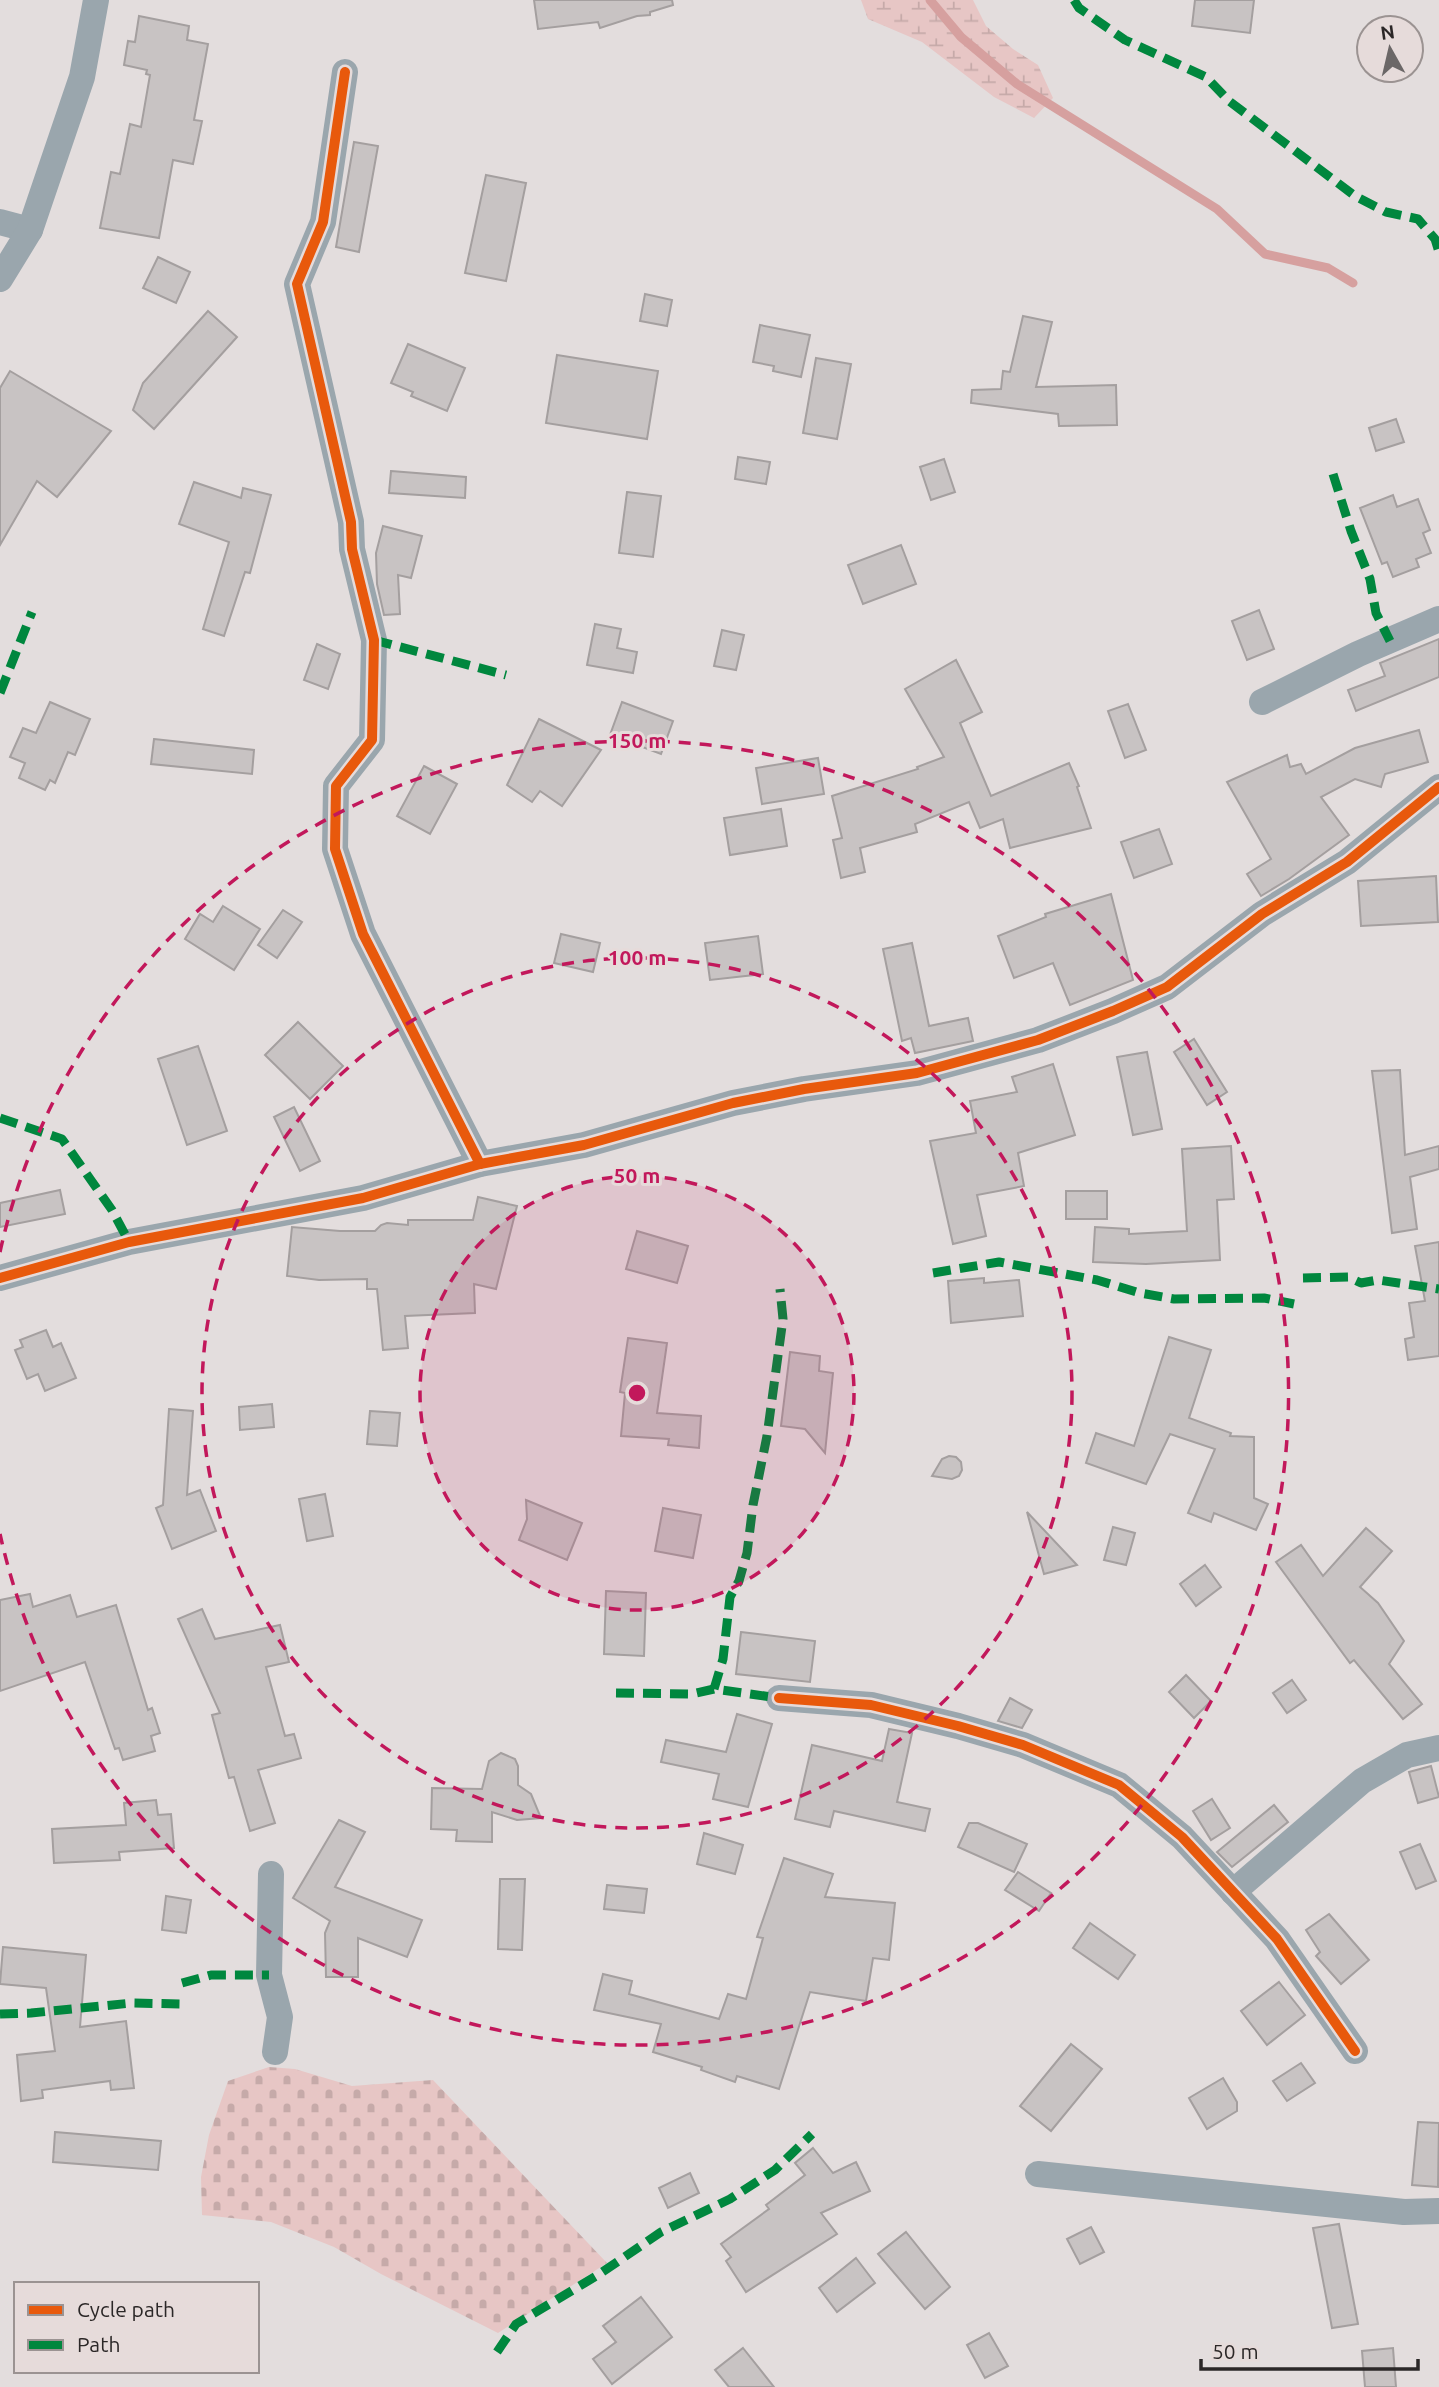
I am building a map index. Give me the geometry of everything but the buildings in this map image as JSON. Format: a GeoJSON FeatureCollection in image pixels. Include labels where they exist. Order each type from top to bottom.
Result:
{"type":"FeatureCollection","features":[{"type":"Feature","properties":{"kind":"street"},"geometry":{"type":"LineString","coordinates":[[0,279],[30,230],[82,77],[96,0]]}},
{"type":"Feature","properties":{"kind":"street"},"geometry":{"type":"LineString","coordinates":[[345,72],[323,222],[297,284],[348,508],[352,549],[374,639],[372,740],[336,786],[335,849],[363,934],[480,1164]]}},
{"type":"Feature","properties":{"kind":"street"},"geometry":{"type":"LineString","coordinates":[[0,222],[30,230]]}},
{"type":"Feature","properties":{"kind":"street"},"geometry":{"type":"LineString","coordinates":[[1262,702],[1358,654],[1439,618]]}},
{"type":"Feature","properties":{"kind":"street"},"geometry":{"type":"LineString","coordinates":[[0,1278],[129,1242],[363,1198],[480,1164],[584,1144],[733,1103],[804,1089],[917,1073],[1038,1040],[1167,987],[1262,915],[1348,862],[1439,787]]}},
{"type":"Feature","properties":{"kind":"street"},"geometry":{"type":"LineString","coordinates":[[779,1698],[871,1705],[933,1720],[1023,1745],[1119,1785],[1182,1837],[1277,1939],[1355,2051]]}},
{"type":"Feature","properties":{"kind":"street"},"geometry":{"type":"LineString","coordinates":[[1233,1892],[1362,1781],[1407,1755],[1439,1748]]}},
{"type":"Feature","properties":{"kind":"street"},"geometry":{"type":"LineString","coordinates":[[271,1874],[270,1975],[280,2017],[275,2052]]}},
{"type":"Feature","properties":{"kind":"street"},"geometry":{"type":"LineString","coordinates":[[1038,2174],[1404,2212],[1439,2211]]}},
{"type":"Feature","properties":{"kind":"green space"},"geometry":{"type":"Polygon","coordinates":[[[861,0],[973,0],[986,26],[1013,49],[1038,65],[1053,98],[1034,118],[994,97],[922,42],[868,19],[861,0]]]}},
{"type":"Feature","properties":{"kind":"green space"},"geometry":{"type":"Polygon","coordinates":[[[269,2067],[295,2069],[352,2086],[433,2080],[607,2263],[498,2333],[334,2247],[271,2222],[202,2215],[201,2177],[209,2135],[228,2081],[269,2067]]]}},
{"type":"Feature","properties":{"kind":"waterway"},"geometry":{"type":"LineString","coordinates":[[930,0],[961,37],[1017,84],[1217,209],[1265,254],[1328,268],[1353,283]]}},
{"type":"Feature","properties":{"kind":"marked path"},"geometry":{"type":"LineString","coordinates":[[1074,0],[1079,8],[1125,40],[1206,77],[1229,101],[1355,196],[1386,212],[1418,219],[1435,239],[1439,252]]}},
{"type":"Feature","properties":{"kind":"marked path"},"geometry":{"type":"LineString","coordinates":[[1333,474],[1370,579],[1376,613],[1390,641]]}},
{"type":"Feature","properties":{"kind":"marked path"},"geometry":{"type":"LineString","coordinates":[[0,693],[32,612]]}},
{"type":"Feature","properties":{"kind":"marked path"},"geometry":{"type":"LineString","coordinates":[[374,640],[506,675]]}},
{"type":"Feature","properties":{"kind":"marked path"},"geometry":{"type":"LineString","coordinates":[[0,1118],[62,1139],[112,1210],[129,1242]]}},
{"type":"Feature","properties":{"kind":"marked path"},"geometry":{"type":"LineString","coordinates":[[933,1273],[999,1262],[1097,1280],[1140,1293],[1174,1299],[1264,1298],[1294,1304]]}},
{"type":"Feature","properties":{"kind":"marked path"},"geometry":{"type":"LineString","coordinates":[[1303,1278],[1348,1277],[1361,1283],[1378,1280],[1439,1289]]}},
{"type":"Feature","properties":{"kind":"marked path"},"geometry":{"type":"LineString","coordinates":[[714,1689],[723,1659],[730,1597],[739,1581],[747,1553],[753,1505],[767,1436],[783,1319],[780,1289]]}},
{"type":"Feature","properties":{"kind":"marked path"},"geometry":{"type":"LineString","coordinates":[[616,1693],[692,1694],[714,1689],[779,1698]]}},
{"type":"Feature","properties":{"kind":"marked path"},"geometry":{"type":"LineString","coordinates":[[182,1983],[211,1975],[269,1975]]}},
{"type":"Feature","properties":{"kind":"marked path"},"geometry":{"type":"LineString","coordinates":[[0,2014],[132,2003],[185,2004]]}},
{"type":"Feature","properties":{"kind":"marked path"},"geometry":{"type":"LineString","coordinates":[[497,2352],[516,2324],[598,2275],[661,2232],[730,2199],[775,2170],[812,2134]]}},
{"type":"Feature","properties":{"kind":"cycle path"},"geometry":{"type":"LineString","coordinates":[[345,72],[323,222],[297,284],[351,522],[352,549],[374,640],[372,740],[336,786],[335,849],[363,934],[480,1164]]}},
{"type":"Feature","properties":{"kind":"cycle path"},"geometry":{"type":"LineString","coordinates":[[0,1278],[129,1242],[363,1198],[480,1164],[584,1145],[733,1103],[804,1089],[917,1073],[1038,1040],[1167,987],[1262,914],[1347,862],[1439,787]]}},
{"type":"Feature","properties":{"kind":"cycle path"},"geometry":{"type":"LineString","coordinates":[[779,1698],[871,1705],[958,1726],[1023,1745],[1119,1785],[1182,1837],[1277,1939],[1355,2051]]}}]}
